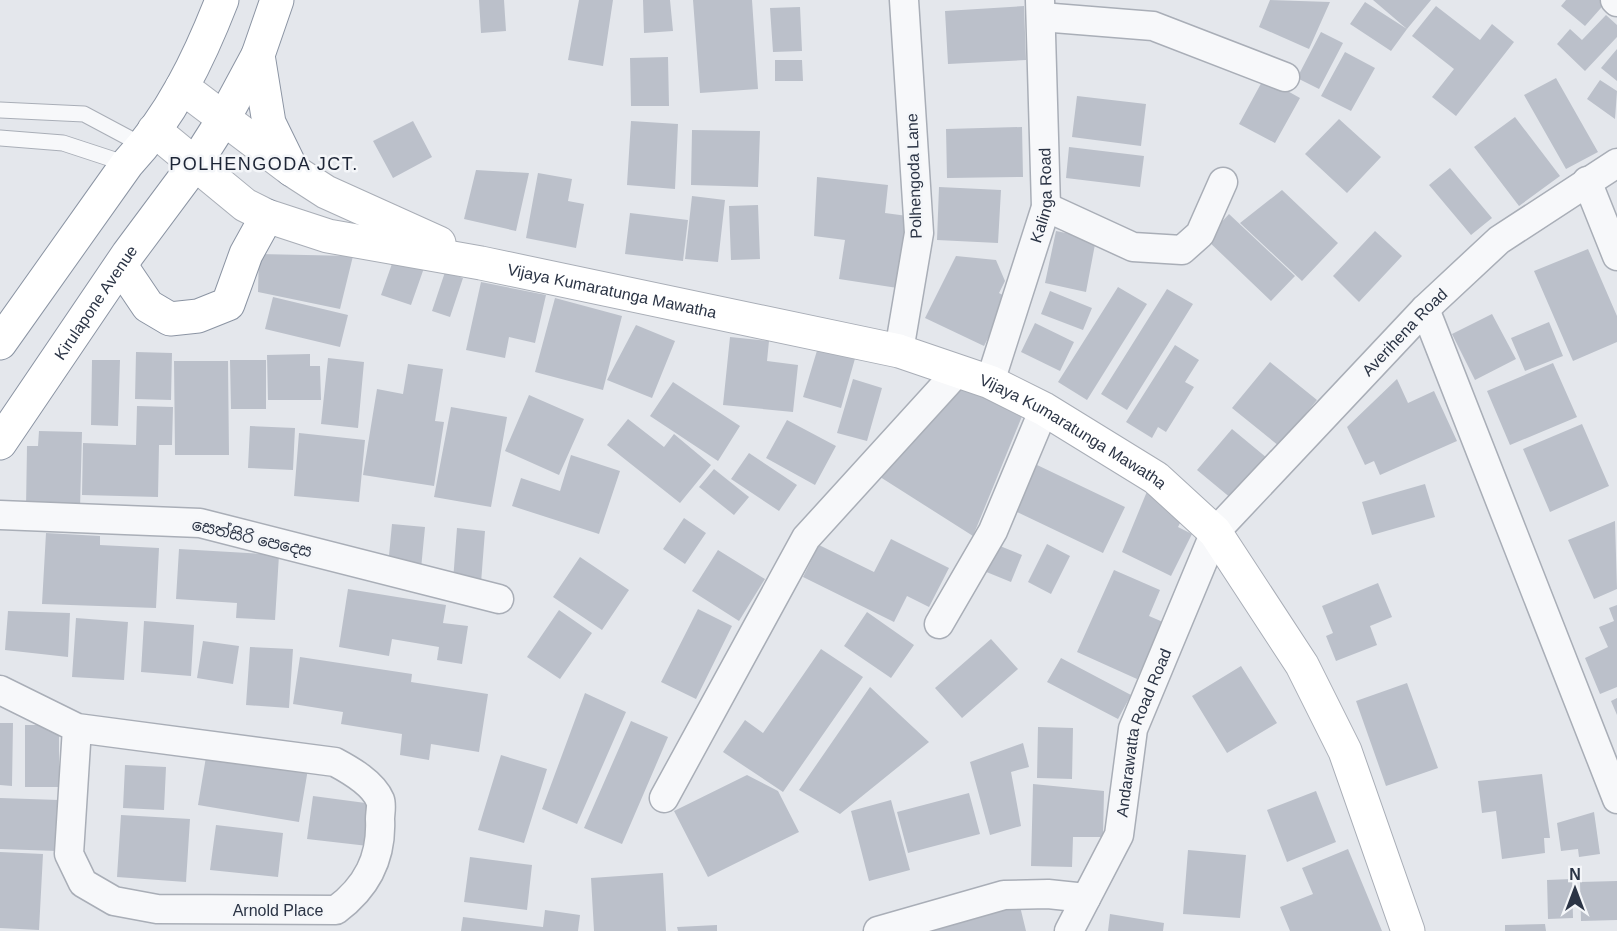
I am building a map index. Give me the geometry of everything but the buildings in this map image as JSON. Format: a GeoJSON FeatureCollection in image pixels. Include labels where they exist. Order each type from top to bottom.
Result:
{"type":"FeatureCollection","features":[{"type":"Feature","properties":{"kind":"main road"},"geometry":{"type":"LineString","coordinates":[[0,344],[182,87],[222,0]]}},
{"type":"Feature","properties":{"kind":"main road"},"geometry":{"type":"LineString","coordinates":[[195,164],[223,120],[258,55],[278,0]]}},
{"type":"Feature","properties":{"kind":"main road"},"geometry":{"type":"LineString","coordinates":[[258,55],[269,123],[292,170]]}},
{"type":"Feature","properties":{"kind":"main road","name":"Vijaya Kumaratunga Mawatha"},"geometry":{"type":"LineString","coordinates":[[182,87],[223,120],[326,192],[481,263]]}},
{"type":"Feature","properties":{"kind":"main road","name":"Vijaya Kumaratunga Mawatha"},"geometry":{"type":"LineString","coordinates":[[142,146],[195,164],[245,205],[267,216],[328,236],[481,263],[899,351],[959,370],[990,382],[1044,409],[1156,478],[1215,532],[1302,665],[1345,751],[1408,931]]}},
{"type":"Feature","properties":{"kind":"main road","name":"Kirulapone Avenue"},"geometry":{"type":"LineString","coordinates":[[0,443],[121,266],[195,164]]}},
{"type":"Feature","properties":{"kind":"main road"},"geometry":{"type":"LineString","coordinates":[[121,266],[148,306],[170,319],[214,311],[228,304],[246,254],[267,216]]}},
{"type":"Feature","properties":{"kind":"street","name":"Polhengoda Lane"},"geometry":{"type":"LineString","coordinates":[[899,351],[919,233],[904,0]]}},
{"type":"Feature","properties":{"kind":"street"},"geometry":{"type":"LineString","coordinates":[[1041,9],[1154,26],[1285,76]]}},
{"type":"Feature","properties":{"kind":"street","name":"Kalinga Road"},"geometry":{"type":"LineString","coordinates":[[990,382],[1046,207],[1041,9]]}},
{"type":"Feature","properties":{"kind":"street","name":"Averihena Road"},"geometry":{"type":"LineString","coordinates":[[1215,532],[1425,309],[1499,240],[1617,162]]}},
{"type":"Feature","properties":{"kind":"street"},"geometry":{"type":"LineString","coordinates":[[1587,181],[1617,256]]}},
{"type":"Feature","properties":{"kind":"street"},"geometry":{"type":"LineString","coordinates":[[1046,207],[1133,247],[1182,249],[1200,234],[1223,182]]}},
{"type":"Feature","properties":{"kind":"street"},"geometry":{"type":"LineString","coordinates":[[1425,309],[1617,799]]}},
{"type":"Feature","properties":{"kind":"street"},"geometry":{"type":"LineString","coordinates":[[664,798],[806,538],[959,370]]}},
{"type":"Feature","properties":{"kind":"street"},"geometry":{"type":"LineString","coordinates":[[939,624],[993,531],[1044,409]]}},
{"type":"Feature","properties":{"kind":"street","name":"සෙත්සිරි පෙදෙස"},"geometry":{"type":"LineString","coordinates":[[0,515],[200,523],[499,599]]}},
{"type":"Feature","properties":{"kind":"street","name":"Andarawatta Road Road"},"geometry":{"type":"LineString","coordinates":[[1069,931],[1119,835],[1133,729],[1215,532]]}},
{"type":"Feature","properties":{"kind":"street","name":"Arnold Place"},"geometry":{"type":"LineString","coordinates":[[0,690],[77,728],[335,762],[358,774],[380,800],[381,835],[371,874],[354,897],[336,910],[157,909],[114,901],[83,883],[69,854],[77,728]]}},
{"type":"Feature","properties":{"kind":"street"},"geometry":{"type":"LineString","coordinates":[[879,931],[1004,895],[1048,894],[1086,898]]}},
{"type":"Feature","properties":{"kind":"lane"},"geometry":{"type":"LineString","coordinates":[[0,110],[84,114],[142,146]]}},
{"type":"Feature","properties":{"kind":"lane"},"geometry":{"type":"LineString","coordinates":[[0,138],[142,146]]}},
{"type":"Feature","properties":{"kind":"district","name":"POLHENGODA JCT."},"geometry":{"type":"Point","coordinates":[264,164]}}]}
